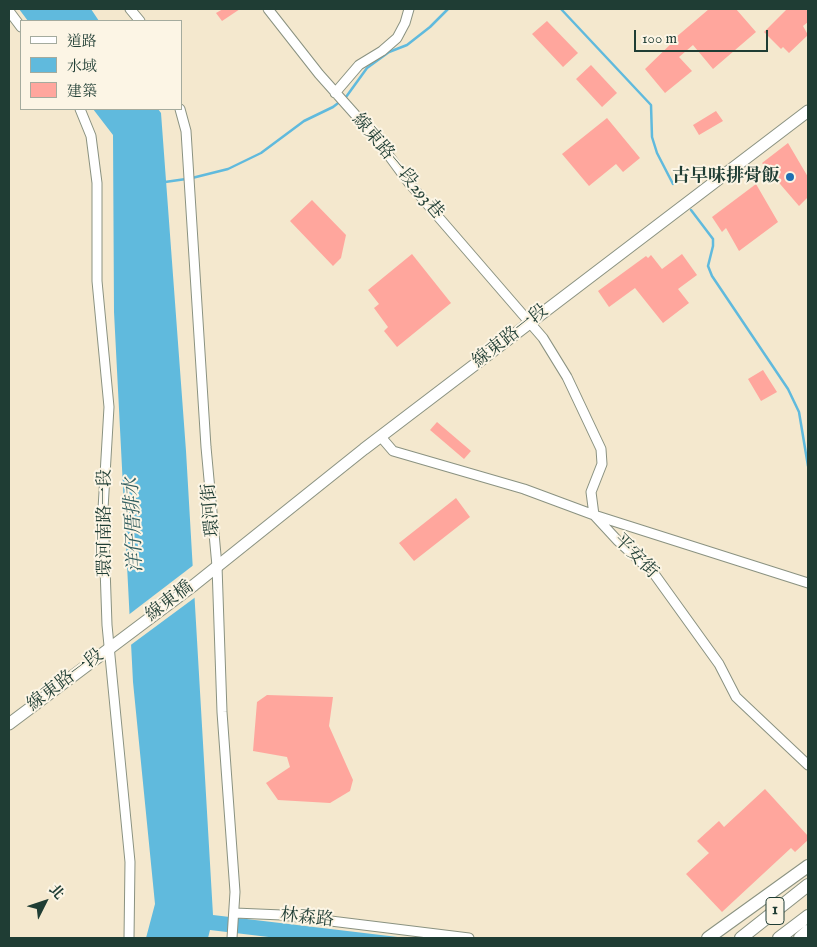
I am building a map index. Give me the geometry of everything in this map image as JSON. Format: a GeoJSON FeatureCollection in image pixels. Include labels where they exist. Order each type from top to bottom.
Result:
{"type":"FeatureCollection","features":[{"type":"Feature","properties":{"kind":"highway"},"geometry":{"type":"LineString","coordinates":[[708,938],[808,866]]}},
{"type":"Feature","properties":{"kind":"highway","name":"1"},"geometry":{"type":"LineString","coordinates":[[741,938],[808,885]]}},
{"type":"Feature","properties":{"kind":"highway","name":"1"},"geometry":{"type":"LineString","coordinates":[[779,938],[808,916]]}},
{"type":"Feature","properties":{"kind":"highway"},"geometry":{"type":"LineString","coordinates":[[800,938],[808,931]]}},
{"type":"Feature","properties":{"kind":"main road","name":"線東路一段"},"geometry":{"type":"LineString","coordinates":[[217,566],[530,322],[808,111]]}},
{"type":"Feature","properties":{"kind":"main road","name":"線東橋"},"geometry":{"type":"LineString","coordinates":[[123,639],[217,566]]}},
{"type":"Feature","properties":{"kind":"main road","name":"線東路一段"},"geometry":{"type":"LineString","coordinates":[[9,724],[123,639]]}},
{"type":"Feature","properties":{"kind":"street"},"geometry":{"type":"LineString","coordinates":[[130,9],[139,20]]}},
{"type":"Feature","properties":{"kind":"street","name":"線東路一段293巷"},"geometry":{"type":"LineString","coordinates":[[268,9],[337,96],[376,138],[409,183],[530,322]]}},
{"type":"Feature","properties":{"kind":"street"},"geometry":{"type":"LineString","coordinates":[[337,96],[359,65],[382,51],[397,38],[405,23],[409,9]]}},
{"type":"Feature","properties":{"kind":"street"},"geometry":{"type":"LineString","coordinates":[[9,11],[20,25]]}},
{"type":"Feature","properties":{"kind":"street","name":"環河南路一段"},"geometry":{"type":"LineString","coordinates":[[80,110],[91,136],[97,183],[97,281],[109,407],[103,509],[109,649],[130,862],[129,938]]}},
{"type":"Feature","properties":{"kind":"street","name":"環河街"},"geometry":{"type":"LineString","coordinates":[[180,110],[186,131],[206,447],[217,566],[222,712],[232,836],[235,912],[232,938]]}},
{"type":"Feature","properties":{"kind":"street"},"geometry":{"type":"LineString","coordinates":[[530,322],[543,338],[567,377],[601,449],[602,464],[591,492],[594,515]]}},
{"type":"Feature","properties":{"kind":"street"},"geometry":{"type":"LineString","coordinates":[[380,438],[393,451],[524,489],[594,515],[808,583]]}},
{"type":"Feature","properties":{"kind":"street","name":"平安街"},"geometry":{"type":"LineString","coordinates":[[594,515],[618,541],[655,575],[719,664],[736,697],[808,765]]}},
{"type":"Feature","properties":{"kind":"street","name":"林森路"},"geometry":{"type":"LineString","coordinates":[[235,912],[282,915],[469,938]]}},
{"type":"Feature","properties":{"kind":"water"},"geometry":{"type":"Polygon","coordinates":[[[19,9],[91,9],[98,20],[27,20],[19,9]]]}},
{"type":"Feature","properties":{"kind":"water","name":"洋仔厝排水"},"geometry":{"type":"Polygon","coordinates":[[[94,110],[159,110],[161,113],[186,451],[213,915],[406,938],[277,938],[210,930],[208,938],[146,938],[155,904],[133,682],[114,312],[113,135],[94,110]]]}},
{"type":"Feature","properties":{"kind":"pier"},"geometry":{"type":"Polygon","coordinates":[[[195,564],[197,596],[128,647],[127,616],[195,564]]]}},
{"type":"Feature","properties":{"kind":"building"},"geometry":{"type":"Polygon","coordinates":[[[223,9],[240,9],[222,21],[216,13],[223,9]]]}},
{"type":"Feature","properties":{"kind":"building"},"geometry":{"type":"Polygon","coordinates":[[[709,9],[736,9],[756,32],[713,69],[693,45],[679,57],[692,71],[665,93],[645,69],[675,38],[709,9]]]}},
{"type":"Feature","properties":{"kind":"building"},"geometry":{"type":"Polygon","coordinates":[[[787,9],[808,9],[808,22],[803,26],[808,35],[789,53],[783,47],[781,49],[764,32],[787,9]]]}},
{"type":"Feature","properties":{"kind":"building"},"geometry":{"type":"Polygon","coordinates":[[[547,21],[578,53],[563,67],[532,34],[547,21]]]}},
{"type":"Feature","properties":{"kind":"building"},"geometry":{"type":"Polygon","coordinates":[[[591,65],[617,93],[602,107],[576,79],[591,65]]]}},
{"type":"Feature","properties":{"kind":"building"},"geometry":{"type":"Polygon","coordinates":[[[716,111],[723,121],[699,135],[693,125],[716,111]]]}},
{"type":"Feature","properties":{"kind":"building"},"geometry":{"type":"Polygon","coordinates":[[[607,118],[640,158],[623,172],[616,164],[589,186],[562,154],[607,118]]]}},
{"type":"Feature","properties":{"kind":"building"},"geometry":{"type":"Polygon","coordinates":[[[788,143],[808,177],[808,197],[799,206],[762,163],[788,143]]]}},
{"type":"Feature","properties":{"kind":"building"},"geometry":{"type":"Polygon","coordinates":[[[756,184],[778,222],[739,251],[726,228],[722,232],[712,217],[756,184]]]}},
{"type":"Feature","properties":{"kind":"building"},"geometry":{"type":"Polygon","coordinates":[[[312,200],[346,235],[341,258],[333,266],[290,221],[312,200]]]}},
{"type":"Feature","properties":{"kind":"building"},"geometry":{"type":"Polygon","coordinates":[[[412,254],[451,303],[397,347],[384,331],[388,327],[374,308],[379,304],[368,290],[412,254]]]}},
{"type":"Feature","properties":{"kind":"building"},"geometry":{"type":"Polygon","coordinates":[[[682,254],[697,275],[678,289],[689,303],[663,323],[635,288],[609,307],[598,291],[646,256],[648,258],[651,255],[662,269],[682,254]]]}},
{"type":"Feature","properties":{"kind":"building"},"geometry":{"type":"Polygon","coordinates":[[[763,370],[777,392],[761,401],[748,379],[763,370]]]}},
{"type":"Feature","properties":{"kind":"building"},"geometry":{"type":"Polygon","coordinates":[[[437,422],[471,451],[464,459],[430,430],[437,422]]]}},
{"type":"Feature","properties":{"kind":"building"},"geometry":{"type":"Polygon","coordinates":[[[456,498],[470,517],[414,561],[399,543],[456,498]]]}},
{"type":"Feature","properties":{"kind":"building"},"geometry":{"type":"Polygon","coordinates":[[[267,695],[333,697],[329,726],[353,780],[350,791],[330,803],[278,800],[266,783],[290,767],[287,757],[253,751],[257,702],[267,695]]]}},
{"type":"Feature","properties":{"kind":"building"},"geometry":{"type":"Polygon","coordinates":[[[765,789],[808,836],[808,840],[795,852],[791,848],[722,912],[686,874],[709,853],[697,841],[719,821],[724,827],[765,789]]]}},
{"type":"Feature","properties":{"kind":"waterway"},"geometry":{"type":"LineString","coordinates":[[192,178],[228,169],[261,153],[304,121],[333,107],[346,97],[367,68],[389,52],[407,45],[430,27],[448,9]]}},
{"type":"Feature","properties":{"kind":"waterway"},"geometry":{"type":"LineString","coordinates":[[561,9],[651,105],[652,137],[657,153],[673,184]]}},
{"type":"Feature","properties":{"kind":"waterway"},"geometry":{"type":"LineString","coordinates":[[165,182],[186,179]]}},
{"type":"Feature","properties":{"kind":"waterway"},"geometry":{"type":"LineString","coordinates":[[691,210],[713,239],[708,266],[712,276],[788,389],[799,412],[808,466]]}},
{"type":"Feature","properties":{"kind":"place","name":"古早味排骨飯"},"geometry":{"type":"Point","coordinates":[790,177]}}]}
